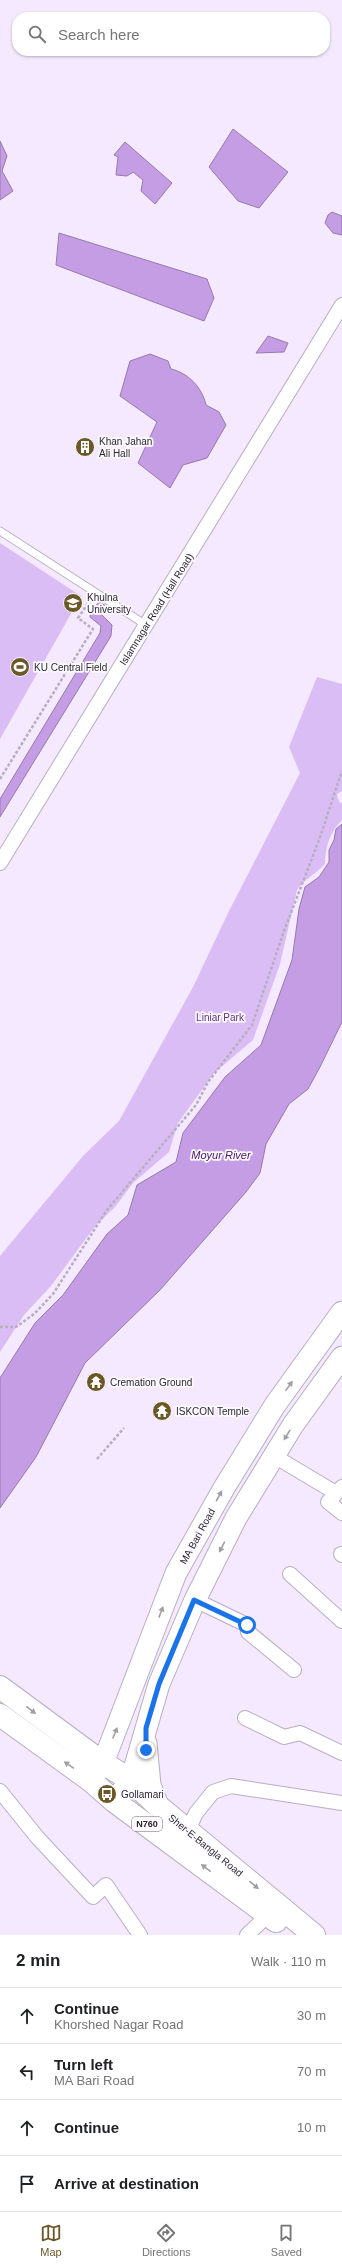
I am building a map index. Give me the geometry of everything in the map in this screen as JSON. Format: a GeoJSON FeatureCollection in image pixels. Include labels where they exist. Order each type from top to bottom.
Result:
{"type":"FeatureCollection","features":[{"type":"Feature","properties":{"kind":"highway","name":"Sher-E-Bangla Road"},"geometry":{"type":"LineString","coordinates":[[0,1687],[96,1771],[114,1801],[268,1915],[292,1935]]}},
{"type":"Feature","properties":{"kind":"highway","name":"Sher-E-Bangla Road"},"geometry":{"type":"LineString","coordinates":[[0,1715],[96,1771],[131,1780],[158,1806],[314,1935]]}},
{"type":"Feature","properties":{"kind":"main road","name":"MA Bari Road"},"geometry":{"type":"LineString","coordinates":[[96,1771],[176,1573],[224,1488],[275,1405],[342,1312]]}},
{"type":"Feature","properties":{"kind":"main road"},"geometry":{"type":"LineString","coordinates":[[114,1801],[131,1780],[159,1684],[194,1600],[236,1518],[293,1425],[342,1357]]}},
{"type":"Feature","properties":{"kind":"main road"},"geometry":{"type":"LineString","coordinates":[[146,1728],[150,1785],[158,1806]]}},
{"type":"Feature","properties":{"kind":"street","name":"Islamnagar Road (Hall Road)"},"geometry":{"type":"LineString","coordinates":[[0,863],[342,305]]}},
{"type":"Feature","properties":{"kind":"street"},"geometry":{"type":"LineString","coordinates":[[274,1456],[339,1490],[328,1502],[342,1513]]}},
{"type":"Feature","properties":{"kind":"street"},"geometry":{"type":"LineString","coordinates":[[290,1574],[342,1620]]}},
{"type":"Feature","properties":{"kind":"street"},"geometry":{"type":"LineString","coordinates":[[194,1600],[247,1625],[248,1632],[294,1670]]}},
{"type":"Feature","properties":{"kind":"street"},"geometry":{"type":"LineString","coordinates":[[245,1718],[284,1737],[300,1733],[342,1753]]}},
{"type":"Feature","properties":{"kind":"street"},"geometry":{"type":"LineString","coordinates":[[188,1830],[196,1813],[213,1792],[231,1786],[342,1803]]}},
{"type":"Feature","properties":{"kind":"street"},"geometry":{"type":"LineString","coordinates":[[0,1791],[37,1837],[93,1897],[106,1885],[140,1935]]}},
{"type":"Feature","properties":{"kind":"street"},"geometry":{"type":"LineString","coordinates":[[247,1935],[268,1915]]}},
{"type":"Feature","properties":{"kind":"lane"},"geometry":{"type":"LineString","coordinates":[[0,531],[146,624]]}},
{"type":"Feature","properties":{"kind":"path"},"geometry":{"type":"LineString","coordinates":[[0,779],[93,630],[78,618],[96,592]]}},
{"type":"Feature","properties":{"kind":"path"},"geometry":{"type":"LineString","coordinates":[[0,1327],[16,1327],[34,1314],[53,1294],[107,1210],[196,1105],[208,1082],[252,1026],[284,931],[319,840],[342,771]]}},
{"type":"Feature","properties":{"kind":"path"},"geometry":{"type":"LineString","coordinates":[[97,1459],[124,1428]]}},
{"type":"Feature","properties":{"kind":"green space","name":"KU Central Field"},"geometry":{"type":"Polygon","coordinates":[[[0,543],[81,596],[0,739],[0,543]]]}},
{"type":"Feature","properties":{"kind":"green space","name":"Liniar Park"},"geometry":{"type":"Polygon","coordinates":[[[317,677],[342,684],[342,791],[337,794],[339,802],[342,803],[342,820],[334,830],[329,840],[325,864],[297,890],[280,964],[253,1040],[214,1073],[178,1123],[169,1152],[133,1183],[115,1207],[96,1225],[51,1286],[24,1315],[0,1352],[0,1256],[83,1156],[119,1121],[193,987],[228,913],[300,773],[289,747],[317,677]]]}},
{"type":"Feature","properties":{"kind":"water"},"geometry":{"type":"Polygon","coordinates":[[[233,129],[288,172],[259,208],[238,201],[209,167],[233,129]]]}},
{"type":"Feature","properties":{"kind":"water"},"geometry":{"type":"Polygon","coordinates":[[[0,141],[7,156],[2,171],[13,191],[0,200],[0,141]]]}},
{"type":"Feature","properties":{"kind":"water"},"geometry":{"type":"Polygon","coordinates":[[[125,142],[172,183],[155,204],[141,191],[143,180],[133,172],[127,176],[116,175],[118,157],[114,155],[125,142]]]}},
{"type":"Feature","properties":{"kind":"water"},"geometry":{"type":"Polygon","coordinates":[[[332,212],[342,216],[342,235],[333,233],[325,223],[328,215],[332,212]]]}},
{"type":"Feature","properties":{"kind":"water"},"geometry":{"type":"Polygon","coordinates":[[[59,233],[207,279],[214,298],[204,321],[56,265],[59,233]]]}},
{"type":"Feature","properties":{"kind":"water"},"geometry":{"type":"Polygon","coordinates":[[[268,336],[288,343],[284,352],[256,353],[268,336]]]}},
{"type":"Feature","properties":{"kind":"water"},"geometry":{"type":"Polygon","coordinates":[[[150,354],[168,361],[171,369],[188,377],[198,387],[206,405],[219,412],[226,425],[207,458],[183,465],[170,488],[138,463],[157,422],[120,396],[130,361],[150,354]]]}},
{"type":"Feature","properties":{"kind":"water"},"geometry":{"type":"Polygon","coordinates":[[[99,602],[106,606],[101,614],[112,625],[111,636],[0,817],[0,799],[100,633],[101,626],[90,617],[91,612],[99,602]]]}},
{"type":"Feature","properties":{"kind":"water","name":"Moyur River"},"geometry":{"type":"Polygon","coordinates":[[[342,824],[342,1022],[320,1067],[308,1089],[289,1104],[266,1144],[260,1173],[246,1192],[160,1290],[85,1363],[36,1457],[0,1508],[0,1378],[35,1323],[63,1295],[107,1234],[128,1215],[137,1185],[176,1162],[183,1133],[225,1077],[261,1045],[292,960],[299,909],[305,887],[319,877],[329,862],[329,850],[334,840],[336,829],[342,824]]]}},
{"type":"Feature","properties":{"kind":"place","name":"Khan Jahan Ali Hall"},"geometry":{"type":"Point","coordinates":[85,447]}},
{"type":"Feature","properties":{"kind":"place","name":"Khulna University"},"geometry":{"type":"Point","coordinates":[73,603]}},
{"type":"Feature","properties":{"kind":"place","name":"KU Central Field"},"geometry":{"type":"Point","coordinates":[20,667]}},
{"type":"Feature","properties":{"kind":"place","name":"Cremation Ground"},"geometry":{"type":"Point","coordinates":[96,1382]}},
{"type":"Feature","properties":{"kind":"place","name":"ISKCON Temple"},"geometry":{"type":"Point","coordinates":[162,1411]}},
{"type":"Feature","properties":{"kind":"place","name":"Gollamari"},"geometry":{"type":"Point","coordinates":[107,1794]}},
{"type":"Feature","properties":{"kind":"route"},"geometry":{"type":"LineString","coordinates":[[146,1750],[146,1728],[159,1684],[194,1600],[247,1625]]}}]}
